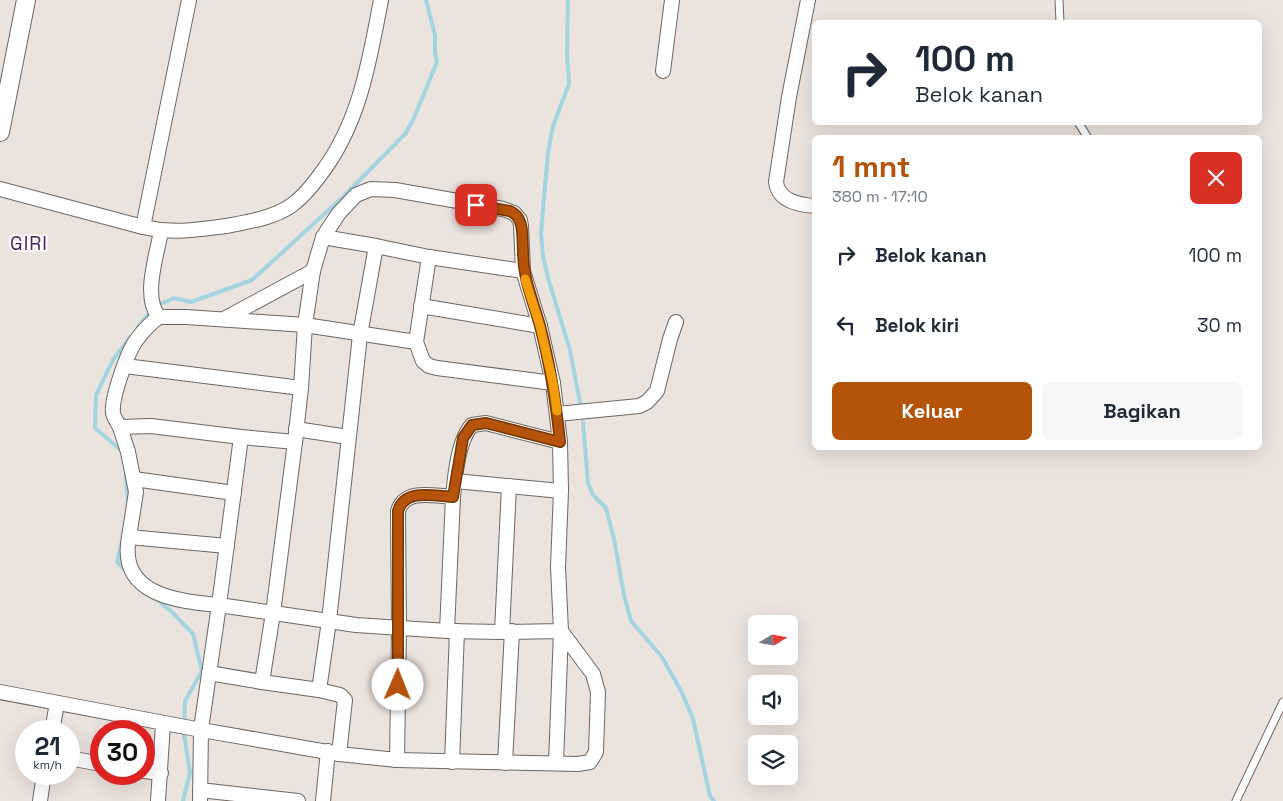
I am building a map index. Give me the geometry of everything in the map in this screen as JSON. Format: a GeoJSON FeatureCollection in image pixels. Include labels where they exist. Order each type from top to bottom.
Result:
{"type":"FeatureCollection","features":[{"type":"Feature","properties":{"kind":"street"},"geometry":{"type":"LineString","coordinates":[[0,132],[26,0]]}},
{"type":"Feature","properties":{"kind":"street"},"geometry":{"type":"LineString","coordinates":[[143,227],[189,0]]}},
{"type":"Feature","properties":{"kind":"street"},"geometry":{"type":"LineString","coordinates":[[0,189],[161,231],[181,232],[242,223],[278,213],[291,206],[306,194],[338,149],[352,122],[362,89],[381,0]]}},
{"type":"Feature","properties":{"kind":"street"},"geometry":{"type":"LineString","coordinates":[[663,71],[672,0]]}},
{"type":"Feature","properties":{"kind":"street"},"geometry":{"type":"LineString","coordinates":[[808,0],[789,97],[776,182],[780,193],[785,198],[804,205],[812,206]]}},
{"type":"Feature","properties":{"kind":"street"},"geometry":{"type":"LineString","coordinates":[[262,682],[296,436],[305,325],[313,271],[323,238],[346,203],[372,189],[395,190],[514,212],[520,220],[521,226],[523,271],[540,326],[553,383],[560,442],[558,567],[561,631],[556,763]]}},
{"type":"Feature","properties":{"kind":"street"},"geometry":{"type":"LineString","coordinates":[[161,231],[151,283],[155,308],[146,327],[134,344],[115,390],[113,403],[115,419],[120,427],[134,479],[136,500],[127,551],[130,567],[136,579],[158,594],[178,599],[329,621],[399,629],[507,632],[561,631]]}},
{"type":"Feature","properties":{"kind":"street"},"geometry":{"type":"LineString","coordinates":[[323,238],[523,271]]}},
{"type":"Feature","properties":{"kind":"street"},"geometry":{"type":"LineString","coordinates":[[319,690],[329,621],[360,335],[376,246]]}},
{"type":"Feature","properties":{"kind":"street"},"geometry":{"type":"LineString","coordinates":[[429,257],[416,342],[420,356],[429,366],[553,383]]}},
{"type":"Feature","properties":{"kind":"street"},"geometry":{"type":"LineString","coordinates":[[224,319],[313,271]]}},
{"type":"Feature","properties":{"kind":"street"},"geometry":{"type":"LineString","coordinates":[[421,306],[540,326]]}},
{"type":"Feature","properties":{"kind":"street"},"geometry":{"type":"LineString","coordinates":[[155,308],[224,319],[305,325],[360,335],[416,342]]}},
{"type":"Feature","properties":{"kind":"street"},"geometry":{"type":"LineString","coordinates":[[557,414],[639,406],[647,402],[657,390],[676,322]]}},
{"type":"Feature","properties":{"kind":"street"},"geometry":{"type":"LineString","coordinates":[[125,366],[301,388]]}},
{"type":"Feature","properties":{"kind":"street"},"geometry":{"type":"LineString","coordinates":[[452,762],[453,497],[463,438],[472,425],[486,423],[560,442]]}},
{"type":"Feature","properties":{"kind":"street"},"geometry":{"type":"LineString","coordinates":[[120,427],[151,426],[241,438],[296,436],[348,438]]}},
{"type":"Feature","properties":{"kind":"street"},"geometry":{"type":"LineString","coordinates":[[241,438],[209,673],[198,729],[200,796],[298,801]]}},
{"type":"Feature","properties":{"kind":"street"},"geometry":{"type":"LineString","coordinates":[[134,479],[234,493]]}},
{"type":"Feature","properties":{"kind":"street"},"geometry":{"type":"LineString","coordinates":[[455,481],[560,491]]}},
{"type":"Feature","properties":{"kind":"street"},"geometry":{"type":"LineString","coordinates":[[505,763],[509,486]]}},
{"type":"Feature","properties":{"kind":"street"},"geometry":{"type":"LineString","coordinates":[[397,760],[398,511],[400,504],[404,500],[418,495],[453,497]]}},
{"type":"Feature","properties":{"kind":"street"},"geometry":{"type":"LineString","coordinates":[[129,537],[227,546]]}},
{"type":"Feature","properties":{"kind":"street"},"geometry":{"type":"LineString","coordinates":[[0,692],[334,753],[397,760],[452,762],[578,764],[590,762],[596,752],[598,692],[593,674],[561,631]]}},
{"type":"Feature","properties":{"kind":"street"},"geometry":{"type":"LineString","coordinates":[[209,673],[319,690],[340,695],[345,700],[323,801]]}},
{"type":"Feature","properties":{"kind":"street"},"geometry":{"type":"LineString","coordinates":[[54,720],[57,703]]}},
{"type":"Feature","properties":{"kind":"street"},"geometry":{"type":"LineString","coordinates":[[158,801],[166,723]]}},
{"type":"Feature","properties":{"kind":"street"},"geometry":{"type":"LineString","coordinates":[[155,772],[161,773]]}},
{"type":"Feature","properties":{"kind":"street"},"geometry":{"type":"LineString","coordinates":[[40,801],[42,785]]}},
{"type":"Feature","properties":{"kind":"lane"},"geometry":{"type":"LineString","coordinates":[[1059,0],[1060,20]]}},
{"type":"Feature","properties":{"kind":"lane"},"geometry":{"type":"LineString","coordinates":[[1236,801],[1283,702]]}},
{"type":"Feature","properties":{"kind":"waterway"},"geometry":{"type":"LineString","coordinates":[[156,306],[174,298],[191,302],[252,280],[343,197],[406,133],[437,62],[435,35],[426,0]]}},
{"type":"Feature","properties":{"kind":"waterway"},"geometry":{"type":"LineString","coordinates":[[568,0],[567,53],[569,84],[553,126],[548,152],[541,233],[543,256],[548,278],[570,350],[580,403]]}},
{"type":"Feature","properties":{"kind":"waterway"},"geometry":{"type":"LineString","coordinates":[[138,327],[151,311]]}},
{"type":"Feature","properties":{"kind":"waterway"},"geometry":{"type":"LineString","coordinates":[[123,452],[95,428],[96,395],[113,360],[131,336]]}},
{"type":"Feature","properties":{"kind":"waterway"},"geometry":{"type":"LineString","coordinates":[[583,422],[588,483],[593,495],[606,508],[631,621],[662,657],[682,693],[693,719],[710,796],[714,801]]}},
{"type":"Feature","properties":{"kind":"waterway"},"geometry":{"type":"LineString","coordinates":[[126,475],[128,505]]}},
{"type":"Feature","properties":{"kind":"waterway"},"geometry":{"type":"LineString","coordinates":[[123,537],[117,562],[127,572]]}},
{"type":"Feature","properties":{"kind":"waterway"},"geometry":{"type":"LineString","coordinates":[[154,597],[193,634],[202,671],[185,701],[184,734],[190,773],[183,801]]}},
{"type":"Feature","properties":{"kind":"slow traffic"},"geometry":{"type":"LineString","coordinates":[[525,279],[540,326],[553,383],[557,411]]}},
{"type":"Feature","properties":{"kind":"district","name":"GIRI"},"geometry":{"type":"Point","coordinates":[29,243]}},
{"type":"Feature","properties":{"kind":"route"},"geometry":{"type":"LineString","coordinates":[[398,685],[398,511],[400,504],[411,496],[418,495],[453,497],[463,438],[472,425],[486,423],[560,442],[553,383],[540,326],[523,271],[520,220],[514,212],[476,205]]}}]}
